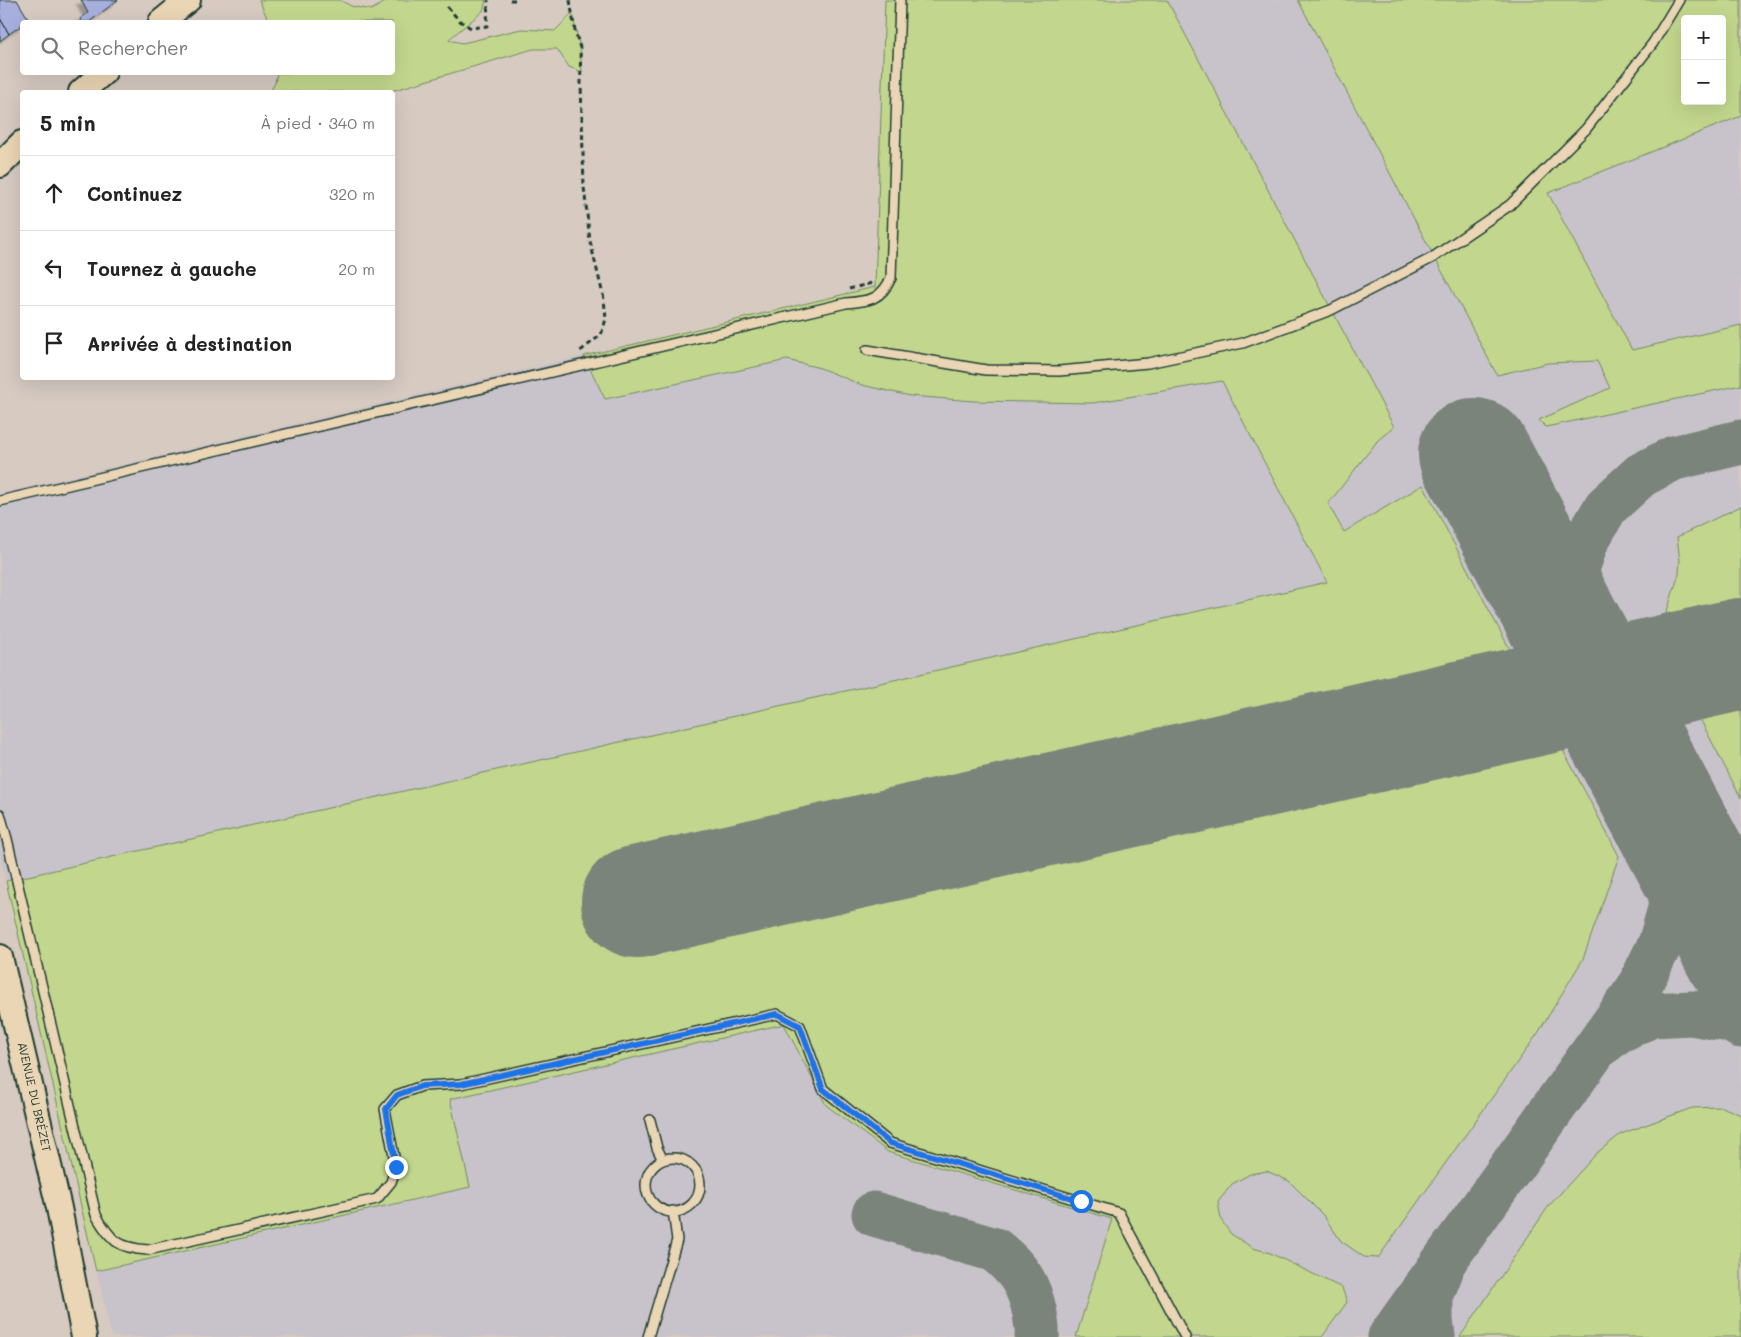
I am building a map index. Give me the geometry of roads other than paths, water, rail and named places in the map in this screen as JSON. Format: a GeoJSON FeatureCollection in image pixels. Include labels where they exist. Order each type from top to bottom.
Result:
{"type":"FeatureCollection","features":[{"type":"Feature","properties":{"kind":"main road"},"geometry":{"type":"LineString","coordinates":[[163,20],[188,0]]}},
{"type":"Feature","properties":{"kind":"main road"},"geometry":{"type":"LineString","coordinates":[[82,90],[100,75]]}},
{"type":"Feature","properties":{"kind":"main road"},"geometry":{"type":"LineString","coordinates":[[0,158],[20,144]]}},
{"type":"Feature","properties":{"kind":"main road"},"geometry":{"type":"LineString","coordinates":[[0,166],[20,145]]}},
{"type":"Feature","properties":{"kind":"main road","name":"AVENUE DU BRÉZET"},"geometry":{"type":"LineString","coordinates":[[0,957],[59,1208],[84,1337]]}},
{"type":"Feature","properties":{"kind":"main road","name":"AVENUE DU BRÉZET"},"geometry":{"type":"LineString","coordinates":[[59,1208],[97,1337]]}},
{"type":"Feature","properties":{"kind":"lane"},"geometry":{"type":"LineString","coordinates":[[0,501],[846,303],[870,301],[886,288],[891,278],[900,0]]}},
{"type":"Feature","properties":{"kind":"lane"},"geometry":{"type":"LineString","coordinates":[[867,350],[986,370],[1059,371],[1148,363],[1243,342],[1331,310],[1432,258],[1510,205],[1586,129],[1653,44],[1679,0]]}},
{"type":"Feature","properties":{"kind":"lane"},"geometry":{"type":"LineString","coordinates":[[0,814],[96,1215],[106,1233],[118,1244],[131,1249],[148,1250],[377,1199],[391,1182],[396,1167],[386,1109],[397,1095],[422,1086],[461,1084],[777,1014],[800,1026],[823,1089],[890,1143],[1119,1213],[1185,1337]]}},
{"type":"Feature","properties":{"kind":"lane"},"geometry":{"type":"LineString","coordinates":[[650,1120],[657,1148],[663,1160]]}},
{"type":"Feature","properties":{"kind":"lane"},"geometry":{"type":"LineString","coordinates":[[681,1159],[689,1163],[699,1178],[700,1187],[697,1195],[693,1203],[686,1208],[673,1211],[660,1209],[653,1204],[648,1196],[646,1179],[655,1164],[663,1160],[681,1159]]}},
{"type":"Feature","properties":{"kind":"lane"},"geometry":{"type":"LineString","coordinates":[[648,1337],[677,1240],[673,1211]]}}]}
